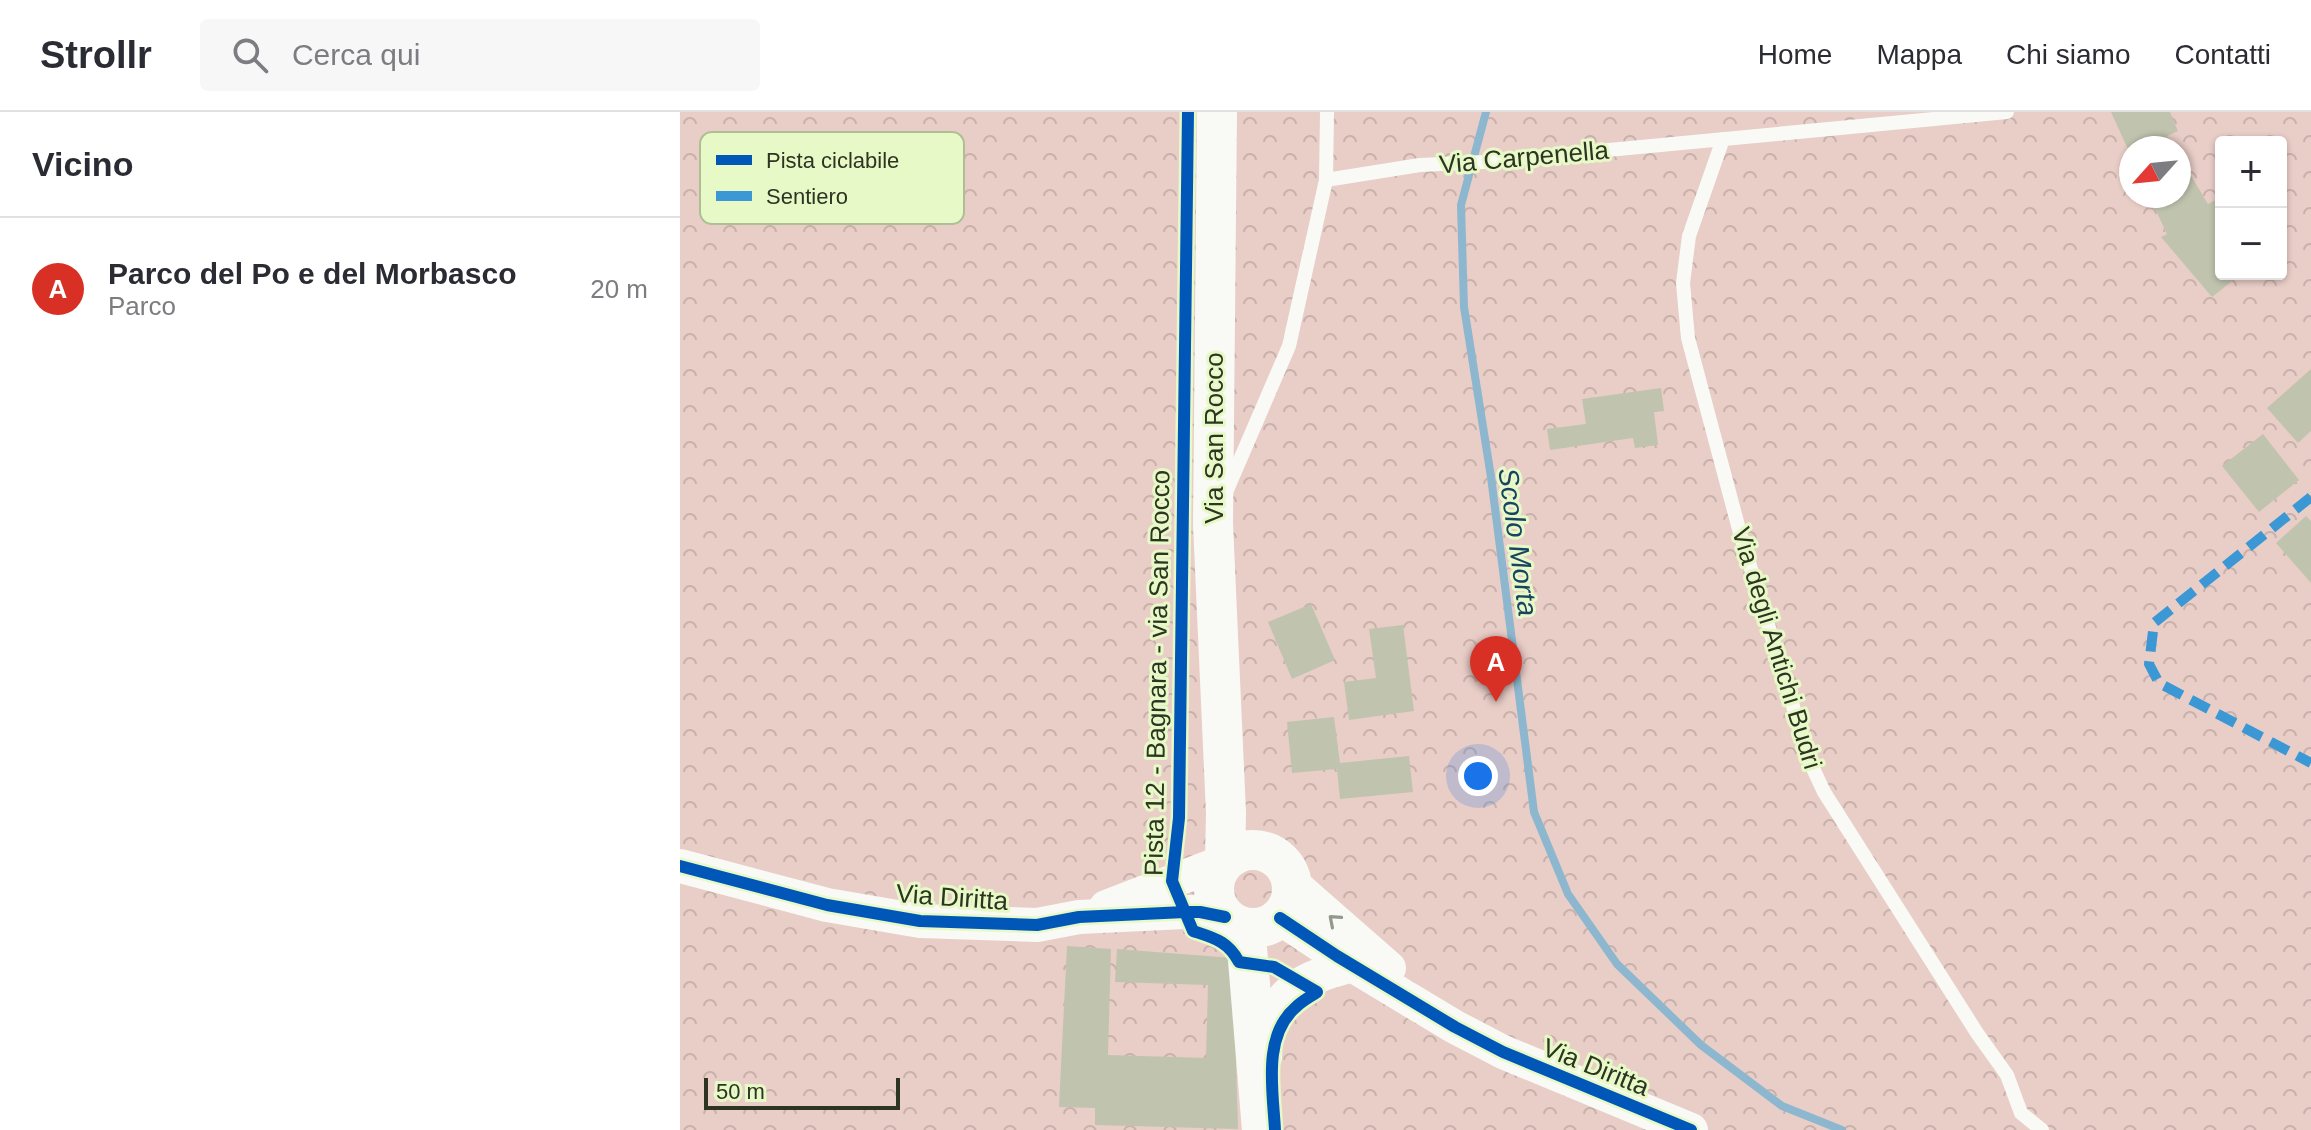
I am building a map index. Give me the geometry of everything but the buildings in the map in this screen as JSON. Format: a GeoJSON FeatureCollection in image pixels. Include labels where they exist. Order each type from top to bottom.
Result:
{"type":"FeatureCollection","features":[{"type":"Feature","properties":{"kind":"main road","name":"Via San Rocco"},"geometry":{"type":"LineString","coordinates":[[1217,112],[1213,524],[1223,764],[1240,855]]}},
{"type":"Feature","properties":{"kind":"main road"},"geometry":{"type":"LineString","coordinates":[[1261,1118],[1247,948],[1233,921],[1218,907],[1214,883],[1240,855],[1267,852],[1279,859],[1287,870],[1286,900],[1268,1020]]}},
{"type":"Feature","properties":{"kind":"main road"},"geometry":{"type":"LineString","coordinates":[[1233,921],[1261,927],[1286,900]]}},
{"type":"Feature","properties":{"kind":"street","name":"Via Diritta"},"geometry":{"type":"LineString","coordinates":[[1079,917],[1240,855]]}},
{"type":"Feature","properties":{"kind":"street","name":"Via Diritta"},"geometry":{"type":"LineString","coordinates":[[680,866],[827,905],[920,921],[1037,925],[1079,917],[1200,912],[1233,921]]}},
{"type":"Feature","properties":{"kind":"street","name":"Via Diritta"},"geometry":{"type":"LineString","coordinates":[[1286,900],[1353,965],[1455,1027],[1503,1052],[1691,1130]]}},
{"type":"Feature","properties":{"kind":"street","name":"Via Diritta"},"geometry":{"type":"LineString","coordinates":[[1286,900],[1455,1027]]}},
{"type":"Feature","properties":{"kind":"street"},"geometry":{"type":"LineString","coordinates":[[1261,1118],[1268,1020],[1288,995],[1308,978],[1353,965]]}},
{"type":"Feature","properties":{"kind":"lane"},"geometry":{"type":"LineString","coordinates":[[1213,524],[1289,346],[1326,180],[1327,112]]}},
{"type":"Feature","properties":{"kind":"lane","name":"Via Carpenella"},"geometry":{"type":"LineString","coordinates":[[1326,180],[1420,165],[1483,162],[2007,112]]}},
{"type":"Feature","properties":{"kind":"lane","name":"Via degli Antichi Budri"},"geometry":{"type":"LineString","coordinates":[[1723,139],[1689,236],[1683,283],[1688,338],[1740,533],[1810,762],[1824,792],[2007,1075],[2021,1113],[2021,1130]]}},
{"type":"Feature","properties":{"kind":"lane"},"geometry":{"type":"LineString","coordinates":[[2021,1113],[2042,1130]]}},
{"type":"Feature","properties":{"kind":"green space"},"geometry":{"type":"Polygon","coordinates":[[[680,112],[2311,112],[2311,1130],[680,1130],[680,112]]]}},
{"type":"Feature","properties":{"kind":"waterway","name":"Scolo Morta"},"geometry":{"type":"LineString","coordinates":[[1486,112],[1461,205],[1464,307],[1491,477],[1534,812],[1568,894],[1617,964],[1701,1045],[1782,1106],[1842,1130]]}},
{"type":"Feature","properties":{"kind":"marked path"},"geometry":{"type":"LineString","coordinates":[[2311,497],[2154,623],[2149,664],[2159,683],[2311,763]]}},
{"type":"Feature","properties":{"kind":"cycle path","name":"Pista 12 - Bagnara - via San Rocco"},"geometry":{"type":"LineString","coordinates":[[1188,112],[1179,818],[1172,881],[1193,931],[1225,945],[1239,962],[1274,967],[1317,992],[1296,1007],[1278,1033],[1272,1065],[1275,1130]]}},
{"type":"Feature","properties":{"kind":"cycle path"},"geometry":{"type":"LineString","coordinates":[[680,866],[827,905],[920,921],[1037,925],[1079,917],[1185,912],[1225,917]]}},
{"type":"Feature","properties":{"kind":"cycle path"},"geometry":{"type":"LineString","coordinates":[[1280,918],[1455,1027],[1503,1052],[1691,1130]]}},
{"type":"Feature","properties":{"kind":"place","name":"Parco del Po e del Morbasco"},"geometry":{"type":"Point","coordinates":[1496,702]}}]}
